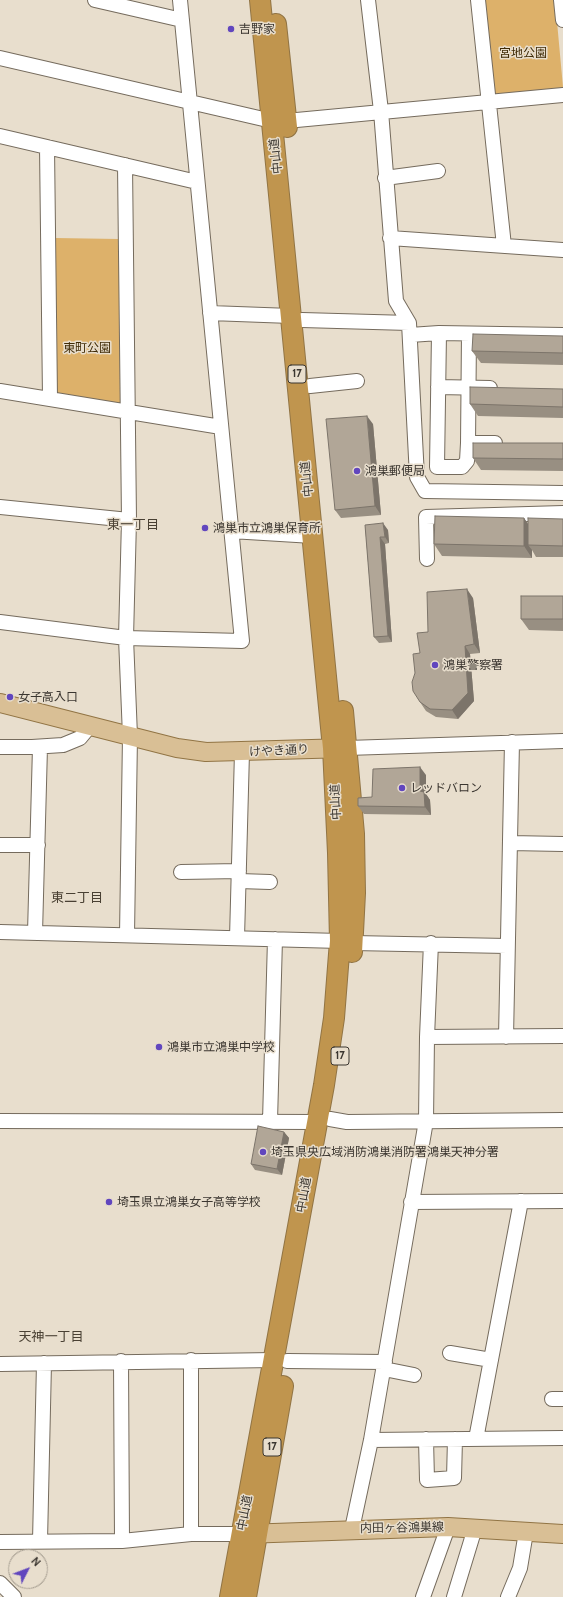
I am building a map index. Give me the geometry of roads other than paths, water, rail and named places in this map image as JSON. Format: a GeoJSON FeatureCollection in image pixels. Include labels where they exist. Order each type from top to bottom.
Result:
{"type":"FeatureCollection","features":[{"type":"Feature","properties":{"kind":"highway","name":"中山道"},"geometry":{"type":"LineString","coordinates":[[260,0],[279,121]]}},
{"type":"Feature","properties":{"kind":"highway","name":"中山道"},"geometry":{"type":"LineString","coordinates":[[230,1597],[249,1534],[324,1120],[334,1018],[346,942],[354,834],[340,748],[313,536],[297,318],[279,121],[274,0]]}},
{"type":"Feature","properties":{"kind":"highway","name":"中山道"},"geometry":{"type":"LineString","coordinates":[[297,318],[310,386],[340,748]]}},
{"type":"Feature","properties":{"kind":"highway","name":"中山道"},"geometry":{"type":"LineString","coordinates":[[246,1597],[249,1534]]}},
{"type":"Feature","properties":{"kind":"main road","name":"けやき通り"},"geometry":{"type":"LineString","coordinates":[[0,703],[177,748],[206,752],[340,748]]}},
{"type":"Feature","properties":{"kind":"main road","name":"内田ヶ谷鴻巣線"},"geometry":{"type":"LineString","coordinates":[[249,1534],[352,1529],[448,1527],[563,1534]]}},
{"type":"Feature","properties":{"kind":"street"},"geometry":{"type":"LineString","coordinates":[[95,0],[182,20]]}},
{"type":"Feature","properties":{"kind":"street"},"geometry":{"type":"LineString","coordinates":[[0,622],[126,638],[242,641],[180,0]]}},
{"type":"Feature","properties":{"kind":"street"},"geometry":{"type":"LineString","coordinates":[[368,0],[381,111],[396,301],[410,329],[417,477],[425,491],[563,493]]}},
{"type":"Feature","properties":{"kind":"street"},"geometry":{"type":"LineString","coordinates":[[478,0],[487,102],[504,246]]}},
{"type":"Feature","properties":{"kind":"street"},"geometry":{"type":"LineString","coordinates":[[561,0],[563,20]]}},
{"type":"Feature","properties":{"kind":"street"},"geometry":{"type":"LineString","coordinates":[[0,58],[189,102],[279,121],[563,95]]}},
{"type":"Feature","properties":{"kind":"street"},"geometry":{"type":"LineString","coordinates":[[0,136],[197,182]]}},
{"type":"Feature","properties":{"kind":"street"},"geometry":{"type":"LineString","coordinates":[[47,147],[50,398]]}},
{"type":"Feature","properties":{"kind":"street"},"geometry":{"type":"LineString","coordinates":[[125,165],[129,520],[126,638],[130,736],[126,935]]}},
{"type":"Feature","properties":{"kind":"street"},"geometry":{"type":"LineString","coordinates":[[386,178],[438,171]]}},
{"type":"Feature","properties":{"kind":"street"},"geometry":{"type":"LineString","coordinates":[[390,238],[563,250]]}},
{"type":"Feature","properties":{"kind":"street"},"geometry":{"type":"LineString","coordinates":[[210,313],[297,318],[439,333],[563,335]]}},
{"type":"Feature","properties":{"kind":"street"},"geometry":{"type":"LineString","coordinates":[[439,333],[437,468],[462,467],[467,461],[470,334]]}},
{"type":"Feature","properties":{"kind":"street"},"geometry":{"type":"LineString","coordinates":[[310,386],[357,381]]}},
{"type":"Feature","properties":{"kind":"street"},"geometry":{"type":"LineString","coordinates":[[438,387],[502,388]]}},
{"type":"Feature","properties":{"kind":"street"},"geometry":{"type":"LineString","coordinates":[[0,391],[221,426]]}},
{"type":"Feature","properties":{"kind":"street"},"geometry":{"type":"LineString","coordinates":[[468,444],[510,443]]}},
{"type":"Feature","properties":{"kind":"street"},"geometry":{"type":"LineString","coordinates":[[528,514],[529,493]]}},
{"type":"Feature","properties":{"kind":"street"},"geometry":{"type":"LineString","coordinates":[[0,507],[129,520]]}},
{"type":"Feature","properties":{"kind":"street"},"geometry":{"type":"LineString","coordinates":[[427,559],[426,517],[563,513]]}},
{"type":"Feature","properties":{"kind":"street"},"geometry":{"type":"LineString","coordinates":[[231,531],[313,536]]}},
{"type":"Feature","properties":{"kind":"street"},"geometry":{"type":"LineString","coordinates":[[0,747],[40,747],[63,745],[80,738],[90,726]]}},
{"type":"Feature","properties":{"kind":"street","name":"けやき通り"},"geometry":{"type":"LineString","coordinates":[[340,748],[563,741]]}},
{"type":"Feature","properties":{"kind":"street"},"geometry":{"type":"LineString","coordinates":[[506,1037],[512,742]]}},
{"type":"Feature","properties":{"kind":"street"},"geometry":{"type":"LineString","coordinates":[[36,933],[40,747]]}},
{"type":"Feature","properties":{"kind":"street"},"geometry":{"type":"LineString","coordinates":[[237,938],[242,752]]}},
{"type":"Feature","properties":{"kind":"street"},"geometry":{"type":"LineString","coordinates":[[510,844],[563,844]]}},
{"type":"Feature","properties":{"kind":"street"},"geometry":{"type":"LineString","coordinates":[[0,845],[38,846]]}},
{"type":"Feature","properties":{"kind":"street"},"geometry":{"type":"LineString","coordinates":[[181,872],[239,876],[270,882]]}},
{"type":"Feature","properties":{"kind":"street"},"geometry":{"type":"LineString","coordinates":[[0,932],[507,946]]}},
{"type":"Feature","properties":{"kind":"street"},"geometry":{"type":"LineString","coordinates":[[270,1121],[275,939]]}},
{"type":"Feature","properties":{"kind":"street"},"geometry":{"type":"LineString","coordinates":[[352,1529],[371,1440],[426,1121],[427,1037],[432,943]]}},
{"type":"Feature","properties":{"kind":"street"},"geometry":{"type":"LineString","coordinates":[[427,1037],[563,1036]]}},
{"type":"Feature","properties":{"kind":"street"},"geometry":{"type":"LineString","coordinates":[[0,1121],[324,1120],[347,1122],[563,1120]]}},
{"type":"Feature","properties":{"kind":"street"},"geometry":{"type":"LineString","coordinates":[[476,1439],[521,1201]]}},
{"type":"Feature","properties":{"kind":"street"},"geometry":{"type":"LineString","coordinates":[[411,1202],[563,1201]]}},
{"type":"Feature","properties":{"kind":"street"},"geometry":{"type":"LineString","coordinates":[[450,1353],[491,1360]]}},
{"type":"Feature","properties":{"kind":"street"},"geometry":{"type":"LineString","coordinates":[[191,1360],[191,1534]]}},
{"type":"Feature","properties":{"kind":"street"},"geometry":{"type":"LineString","coordinates":[[0,1364],[191,1360],[281,1360],[384,1366],[414,1374]]}},
{"type":"Feature","properties":{"kind":"street"},"geometry":{"type":"LineString","coordinates":[[121,1361],[122,1541]]}},
{"type":"Feature","properties":{"kind":"street"},"geometry":{"type":"LineString","coordinates":[[40,1541],[44,1363]]}},
{"type":"Feature","properties":{"kind":"street"},"geometry":{"type":"LineString","coordinates":[[371,1440],[563,1438]]}},
{"type":"Feature","properties":{"kind":"street"},"geometry":{"type":"LineString","coordinates":[[426,1439],[427,1480],[454,1478],[455,1439]]}},
{"type":"Feature","properties":{"kind":"street"},"geometry":{"type":"LineString","coordinates":[[423,1597],[448,1527]]}},
{"type":"Feature","properties":{"kind":"street"},"geometry":{"type":"LineString","coordinates":[[454,1597],[475,1528]]}},
{"type":"Feature","properties":{"kind":"street"},"geometry":{"type":"LineString","coordinates":[[508,1597],[520,1568],[526,1532]]}},
{"type":"Feature","properties":{"kind":"street"},"geometry":{"type":"LineString","coordinates":[[0,1542],[122,1541],[191,1534],[249,1534]]}},
{"type":"Feature","properties":{"kind":"street"},"geometry":{"type":"LineString","coordinates":[[0,1583],[14,1597]]}},
{"type":"Feature","properties":{"kind":"place","name":"吉野家"},"geometry":{"type":"Point","coordinates":[231,29]}},
{"type":"Feature","properties":{"kind":"place","name":"鴻巣郵便局"},"geometry":{"type":"Point","coordinates":[357,471]}},
{"type":"Feature","properties":{"kind":"place","name":"鴻巣市立鴻巣保育所"},"geometry":{"type":"Point","coordinates":[205,528]}},
{"type":"Feature","properties":{"kind":"place","name":"鴻巣警察署"},"geometry":{"type":"Point","coordinates":[435,665]}},
{"type":"Feature","properties":{"kind":"place","name":"女子高入口"},"geometry":{"type":"Point","coordinates":[10,697]}},
{"type":"Feature","properties":{"kind":"place","name":"レッドバロン"},"geometry":{"type":"Point","coordinates":[402,788]}},
{"type":"Feature","properties":{"kind":"place","name":"鴻巣市立鴻巣中学校"},"geometry":{"type":"Point","coordinates":[159,1047]}},
{"type":"Feature","properties":{"kind":"place","name":"埼玉県央広域消防鴻巣消防署鴻巣天神分署"},"geometry":{"type":"Point","coordinates":[263,1152]}},
{"type":"Feature","properties":{"kind":"place","name":"埼玉県立鴻巣女子高等学校"},"geometry":{"type":"Point","coordinates":[109,1202]}},
{"type":"Feature","properties":{"kind":"district","name":"東一丁目"},"geometry":{"type":"Point","coordinates":[133,525]}},
{"type":"Feature","properties":{"kind":"district","name":"東二丁目"},"geometry":{"type":"Point","coordinates":[77,898]}},
{"type":"Feature","properties":{"kind":"district","name":"天神一丁目"},"geometry":{"type":"Point","coordinates":[51,1337]}},
{"type":"Feature","properties":{"kind":"park label","name":"宮地公園"},"geometry":{"type":"Point","coordinates":[523,53]}},
{"type":"Feature","properties":{"kind":"park label","name":"東町公園"},"geometry":{"type":"Point","coordinates":[87,348]}}]}
